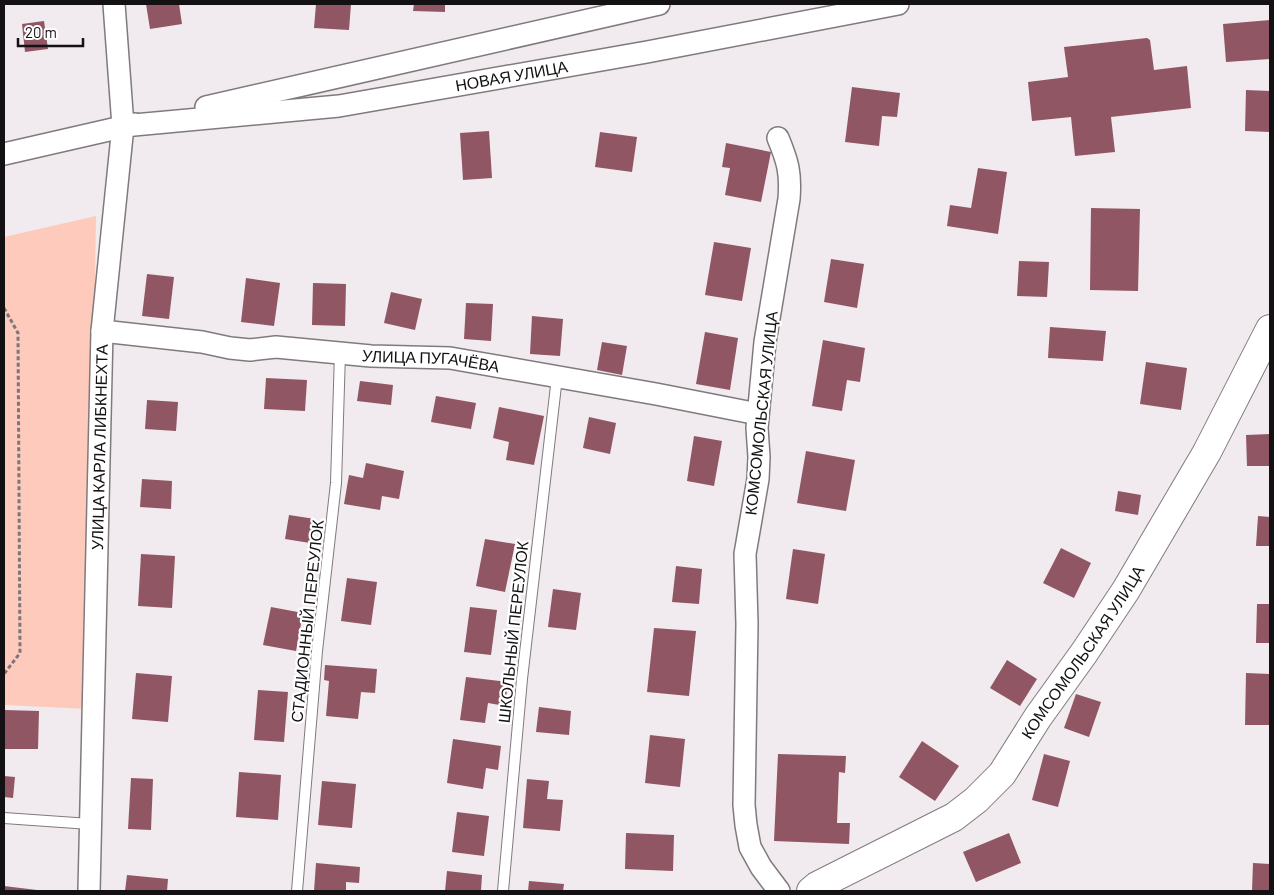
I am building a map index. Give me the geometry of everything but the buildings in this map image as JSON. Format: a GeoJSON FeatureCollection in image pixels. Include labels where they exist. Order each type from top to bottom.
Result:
{"type":"FeatureCollection","features":[{"type":"Feature","properties":{"kind":"main road","name":"КОМСОМОЛЬСКАЯ УЛИЦА"},"geometry":{"type":"LineString","coordinates":[[811,891],[825,882],[954,817],[976,800],[1002,774],[1038,717],[1126,590],[1207,452],[1270,330]]}},
{"type":"Feature","properties":{"kind":"street","name":"УЛИЦА КАРЛА ЛИБКНЕХТА"},"geometry":{"type":"LineString","coordinates":[[89,891],[102,331],[123,126],[114,4]]}},
{"type":"Feature","properties":{"kind":"street","name":"НОВАЯ УЛИЦА"},"geometry":{"type":"LineString","coordinates":[[4,154],[659,4]]}},
{"type":"Feature","properties":{"kind":"street","name":"НОВАЯ УЛИЦА"},"geometry":{"type":"LineString","coordinates":[[123,126],[339,106],[647,52],[898,4]]}},
{"type":"Feature","properties":{"kind":"street","name":"КОМСОМОЛЬСКАЯ УЛИЦА"},"geometry":{"type":"LineString","coordinates":[[778,138],[789,167],[789,199],[765,342],[758,414],[758,479],[746,554],[747,643],[744,805],[750,847],[761,867],[779,891]]}},
{"type":"Feature","properties":{"kind":"street","name":"УЛИЦА ПУГАЧЁВА"},"geometry":{"type":"LineString","coordinates":[[102,331],[202,342],[250,350],[276,347],[371,356],[450,358],[758,414]]}},
{"type":"Feature","properties":{"kind":"lane","name":"СТАДИОННЫЙ ПЕРЕУЛОК"},"geometry":{"type":"LineString","coordinates":[[297,891],[317,651],[336,483],[340,353]]}},
{"type":"Feature","properties":{"kind":"lane","name":"ШКОЛЬНЫЙ ПЕРЕУЛОК"},"geometry":{"type":"LineString","coordinates":[[503,891],[522,679],[557,377]]}},
{"type":"Feature","properties":{"kind":"lane"},"geometry":{"type":"LineString","coordinates":[[4,818],[90,824]]}},
{"type":"Feature","properties":{"kind":"path"},"geometry":{"type":"LineString","coordinates":[[4,308],[18,333],[20,653],[4,674]]}},
{"type":"Feature","properties":{"kind":"shaded area"},"geometry":{"type":"Polygon","coordinates":[[[96,216],[88,709],[4,705],[4,237],[96,216]]]}}]}
